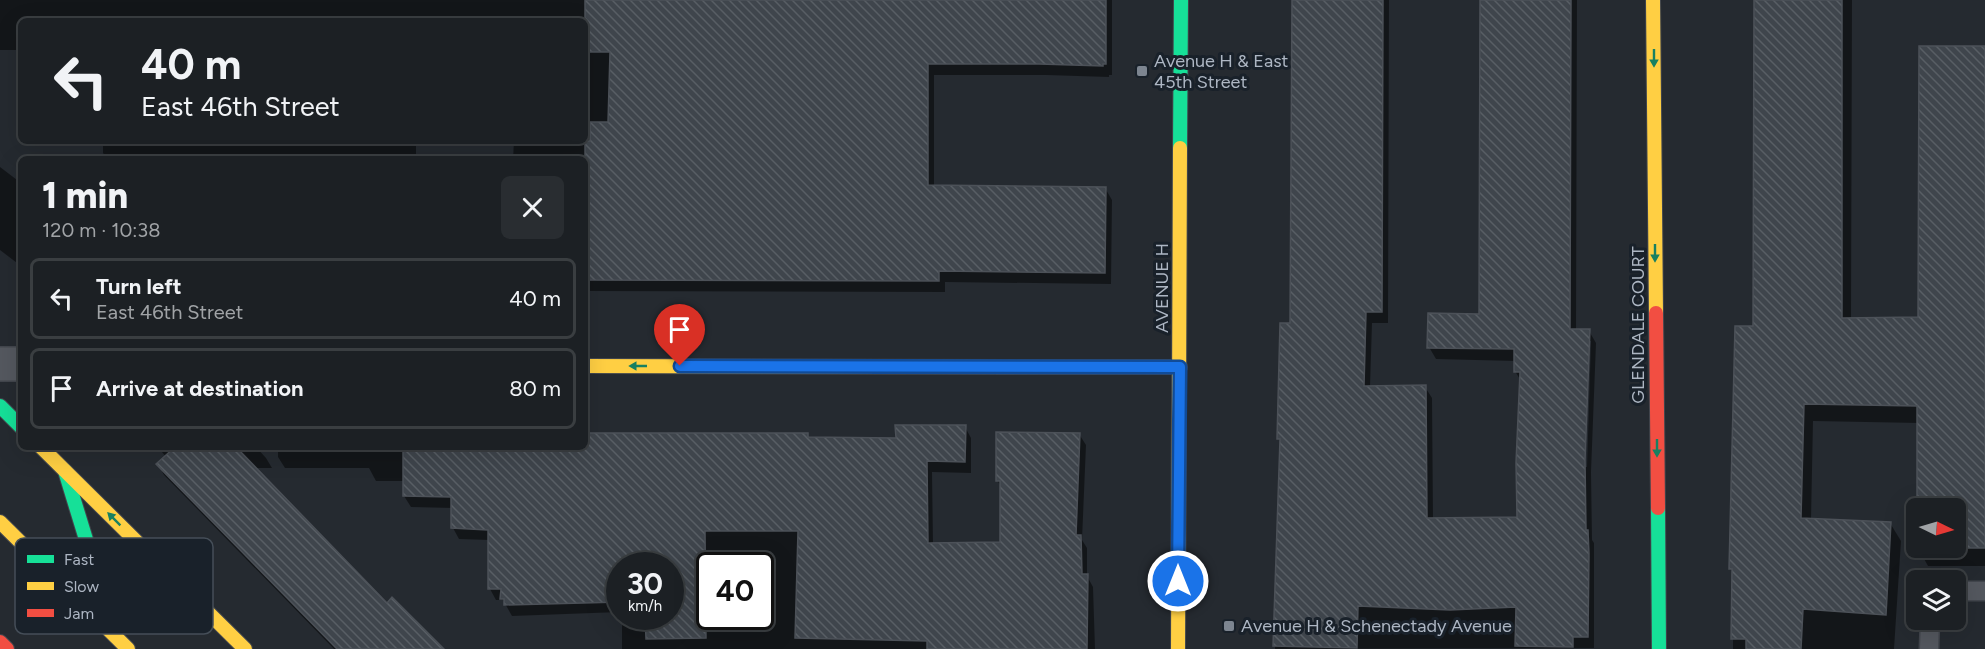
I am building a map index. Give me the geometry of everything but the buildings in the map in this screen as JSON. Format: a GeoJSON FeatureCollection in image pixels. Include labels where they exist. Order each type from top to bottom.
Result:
{"type":"FeatureCollection","features":[{"type":"Feature","properties":{"kind":"street","name":"AVENUE H"},"geometry":{"type":"LineString","coordinates":[[1178,649],[1181,0]]}},
{"type":"Feature","properties":{"kind":"street","name":"GLENDALE COURT"},"geometry":{"type":"LineString","coordinates":[[1653,0],[1659,649]]}},
{"type":"Feature","properties":{"kind":"street"},"geometry":{"type":"LineString","coordinates":[[0,364],[18,364]]}},
{"type":"Feature","properties":{"kind":"street"},"geometry":{"type":"LineString","coordinates":[[588,366],[1180,367]]}},
{"type":"Feature","properties":{"kind":"street"},"geometry":{"type":"LineString","coordinates":[[0,406],[18,424]]}},
{"type":"Feature","properties":{"kind":"street"},"geometry":{"type":"LineString","coordinates":[[44,450],[133,538]]}},
{"type":"Feature","properties":{"kind":"street"},"geometry":{"type":"LineString","coordinates":[[65,471],[86,538]]}},
{"type":"Feature","properties":{"kind":"street"},"geometry":{"type":"LineString","coordinates":[[0,522],[16,538]]}},
{"type":"Feature","properties":{"kind":"street"},"geometry":{"type":"LineString","coordinates":[[213,617],[245,649]]}},
{"type":"Feature","properties":{"kind":"street"},"geometry":{"type":"LineString","coordinates":[[113,634],[128,649]]}},
{"type":"Feature","properties":{"kind":"street"},"geometry":{"type":"LineString","coordinates":[[116,634],[117,638]]}},
{"type":"Feature","properties":{"kind":"street"},"geometry":{"type":"LineString","coordinates":[[0,642],[7,649]]}},
{"type":"Feature","properties":{"kind":"lane"},"geometry":{"type":"LineString","coordinates":[[1966,591],[1985,591]]}},
{"type":"Feature","properties":{"kind":"lane"},"geometry":{"type":"LineString","coordinates":[[1929,649],[1930,630]]}},
{"type":"Feature","properties":{"kind":"traffic: fast"},"geometry":{"type":"LineString","coordinates":[[1180,148],[1181,0]]}},
{"type":"Feature","properties":{"kind":"traffic: fast"},"geometry":{"type":"LineString","coordinates":[[1014,367],[1180,367]]}},
{"type":"Feature","properties":{"kind":"traffic: fast"},"geometry":{"type":"LineString","coordinates":[[0,406],[18,424]]}},
{"type":"Feature","properties":{"kind":"traffic: fast"},"geometry":{"type":"LineString","coordinates":[[65,471],[86,538]]}},
{"type":"Feature","properties":{"kind":"traffic: fast"},"geometry":{"type":"LineString","coordinates":[[1658,508],[1659,649]]}},
{"type":"Feature","properties":{"kind":"traffic: slow"},"geometry":{"type":"LineString","coordinates":[[1653,0],[1656,313]]}},
{"type":"Feature","properties":{"kind":"traffic: slow"},"geometry":{"type":"LineString","coordinates":[[1178,649],[1180,148]]}},
{"type":"Feature","properties":{"kind":"traffic: slow"},"geometry":{"type":"LineString","coordinates":[[588,366],[1014,367]]}},
{"type":"Feature","properties":{"kind":"traffic: slow"},"geometry":{"type":"LineString","coordinates":[[44,450],[133,538]]}},
{"type":"Feature","properties":{"kind":"traffic: slow"},"geometry":{"type":"LineString","coordinates":[[0,522],[16,538]]}},
{"type":"Feature","properties":{"kind":"traffic: slow"},"geometry":{"type":"LineString","coordinates":[[213,617],[245,649]]}},
{"type":"Feature","properties":{"kind":"traffic: slow"},"geometry":{"type":"LineString","coordinates":[[113,634],[128,649]]}},
{"type":"Feature","properties":{"kind":"traffic: jam"},"geometry":{"type":"LineString","coordinates":[[1656,313],[1658,508]]}},
{"type":"Feature","properties":{"kind":"traffic: jam"},"geometry":{"type":"LineString","coordinates":[[0,642],[7,649]]}},
{"type":"Feature","properties":{"kind":"place","name":"Avenue H & East 45th Street"},"geometry":{"type":"Point","coordinates":[1142,71]}},
{"type":"Feature","properties":{"kind":"place","name":"Avenue H & Schenectady Avenue"},"geometry":{"type":"Point","coordinates":[1229,626]}},
{"type":"Feature","properties":{"kind":"route"},"geometry":{"type":"LineString","coordinates":[[680,366],[1180,367],[1178,581]]}}]}
